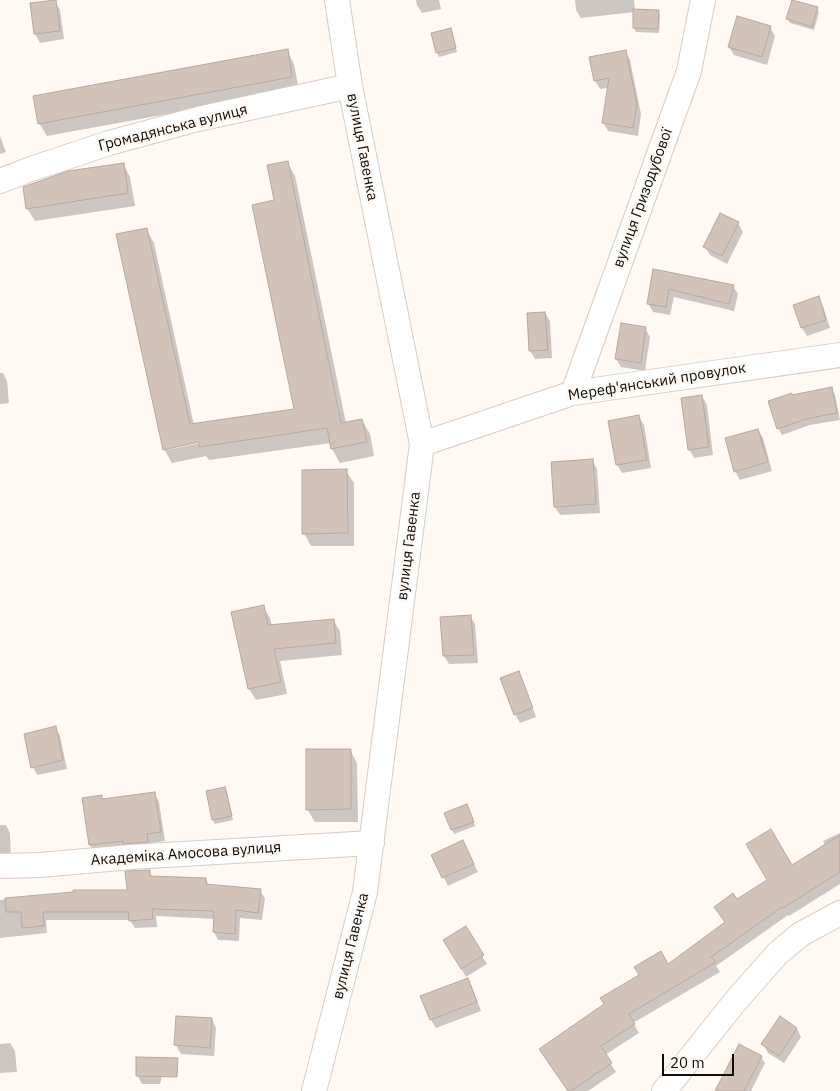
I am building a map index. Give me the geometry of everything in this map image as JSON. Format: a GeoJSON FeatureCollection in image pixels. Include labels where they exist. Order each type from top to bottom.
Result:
{"type":"FeatureCollection","features":[{"type":"Feature","properties":{"kind":"street","name":"вулиця Гавенка"},"geometry":{"type":"LineString","coordinates":[[314,1091],[365,892],[422,444],[350,86],[337,0]]}},
{"type":"Feature","properties":{"kind":"street","name":"вулиця Гризодубової"},"geometry":{"type":"LineString","coordinates":[[573,393],[689,70],[703,0]]}},
{"type":"Feature","properties":{"kind":"street","name":"Громадянська вулиця"},"geometry":{"type":"LineString","coordinates":[[0,180],[109,143],[198,120],[350,86]]}},
{"type":"Feature","properties":{"kind":"street","name":"Мереф'янський провулок"},"geometry":{"type":"LineString","coordinates":[[422,444],[573,393],[840,355]]}},
{"type":"Feature","properties":{"kind":"street","name":"Академіка Амосова вулиця"},"geometry":{"type":"LineString","coordinates":[[0,866],[372,843]]}},
{"type":"Feature","properties":{"kind":"street"},"geometry":{"type":"LineString","coordinates":[[664,1091],[734,1003],[777,954],[801,934],[840,912]]}},
{"type":"Feature","properties":{"kind":"building"},"geometry":{"type":"Polygon","coordinates":[[[56,0],[60,31],[34,34],[30,3],[56,0]]]}},
{"type":"Feature","properties":{"kind":"building"},"geometry":{"type":"Polygon","coordinates":[[[792,0],[818,7],[812,27],[786,19],[792,0]]]}},
{"type":"Feature","properties":{"kind":"building"},"geometry":{"type":"Polygon","coordinates":[[[633,9],[659,10],[658,29],[633,28],[633,9]]]}},
{"type":"Feature","properties":{"kind":"building"},"geometry":{"type":"Polygon","coordinates":[[[737,16],[771,26],[762,57],[728,47],[737,16]]]}},
{"type":"Feature","properties":{"kind":"building"},"geometry":{"type":"Polygon","coordinates":[[[451,28],[456,48],[436,53],[431,33],[451,28]]]}},
{"type":"Feature","properties":{"kind":"building"},"geometry":{"type":"Polygon","coordinates":[[[288,49],[292,77],[38,124],[33,96],[288,49]]]}},
{"type":"Feature","properties":{"kind":"building"},"geometry":{"type":"Polygon","coordinates":[[[626,50],[637,105],[633,128],[602,123],[609,78],[594,81],[589,57],[626,50]]]}},
{"type":"Feature","properties":{"kind":"building"},"geometry":{"type":"Polygon","coordinates":[[[288,161],[341,423],[362,419],[367,442],[331,449],[327,428],[199,447],[199,442],[163,450],[116,234],[147,228],[190,424],[294,409],[252,205],[274,200],[267,165],[288,161]]]}},
{"type":"Feature","properties":{"kind":"building"},"geometry":{"type":"Polygon","coordinates":[[[124,163],[128,193],[26,209],[23,187],[68,171],[124,163]]]}},
{"type":"Feature","properties":{"kind":"building"},"geometry":{"type":"Polygon","coordinates":[[[720,213],[739,222],[722,256],[703,247],[720,213]]]}},
{"type":"Feature","properties":{"kind":"building"},"geometry":{"type":"Polygon","coordinates":[[[653,269],[734,285],[729,304],[669,289],[666,307],[647,304],[653,269]]]}},
{"type":"Feature","properties":{"kind":"building"},"geometry":{"type":"Polygon","coordinates":[[[819,296],[826,320],[801,328],[793,305],[819,296]]]}},
{"type":"Feature","properties":{"kind":"building"},"geometry":{"type":"Polygon","coordinates":[[[545,312],[548,350],[529,351],[527,313],[545,312]]]}},
{"type":"Feature","properties":{"kind":"building"},"geometry":{"type":"Polygon","coordinates":[[[621,323],[646,327],[641,363],[615,359],[621,323]]]}},
{"type":"Feature","properties":{"kind":"building"},"geometry":{"type":"Polygon","coordinates":[[[832,387],[837,413],[806,419],[777,429],[768,401],[792,393],[792,395],[832,387]]]}},
{"type":"Feature","properties":{"kind":"building"},"geometry":{"type":"Polygon","coordinates":[[[702,395],[709,447],[688,450],[681,398],[702,395]]]}},
{"type":"Feature","properties":{"kind":"building"},"geometry":{"type":"Polygon","coordinates":[[[639,415],[647,460],[616,465],[608,421],[639,415]]]}},
{"type":"Feature","properties":{"kind":"building"},"geometry":{"type":"Polygon","coordinates":[[[758,429],[768,462],[734,472],[725,438],[758,429]]]}},
{"type":"Feature","properties":{"kind":"building"},"geometry":{"type":"Polygon","coordinates":[[[593,459],[596,504],[554,507],[551,462],[593,459]]]}},
{"type":"Feature","properties":{"kind":"building"},"geometry":{"type":"Polygon","coordinates":[[[347,469],[348,533],[302,534],[302,470],[347,469]]]}},
{"type":"Feature","properties":{"kind":"building"},"geometry":{"type":"Polygon","coordinates":[[[264,605],[268,625],[334,619],[336,643],[274,649],[281,682],[248,689],[231,612],[264,605]]]}},
{"type":"Feature","properties":{"kind":"building"},"geometry":{"type":"Polygon","coordinates":[[[471,615],[474,655],[443,656],[440,617],[471,615]]]}},
{"type":"Feature","properties":{"kind":"building"},"geometry":{"type":"Polygon","coordinates":[[[519,671],[533,708],[514,715],[500,678],[519,671]]]}},
{"type":"Feature","properties":{"kind":"building"},"geometry":{"type":"Polygon","coordinates":[[[56,726],[63,760],[31,768],[24,734],[56,726]]]}},
{"type":"Feature","properties":{"kind":"building"},"geometry":{"type":"Polygon","coordinates":[[[306,749],[351,749],[351,809],[306,810],[306,749]]]}},
{"type":"Feature","properties":{"kind":"building"},"geometry":{"type":"Polygon","coordinates":[[[225,787],[232,816],[212,820],[206,791],[225,787]]]}},
{"type":"Feature","properties":{"kind":"building"},"geometry":{"type":"Polygon","coordinates":[[[155,792],[161,832],[147,834],[148,842],[123,844],[123,841],[89,845],[82,798],[102,795],[102,799],[155,792]]]}},
{"type":"Feature","properties":{"kind":"building"},"geometry":{"type":"Polygon","coordinates":[[[467,804],[474,822],[451,830],[444,813],[467,804]]]}},
{"type":"Feature","properties":{"kind":"building"},"geometry":{"type":"Polygon","coordinates":[[[771,829],[792,865],[840,835],[840,872],[782,907],[711,957],[716,962],[629,1014],[635,1024],[601,1046],[612,1063],[571,1091],[568,1091],[539,1049],[604,1004],[600,998],[639,975],[634,967],[661,951],[668,964],[725,922],[714,907],[733,893],[737,899],[767,880],[746,844],[771,829]]]}},
{"type":"Feature","properties":{"kind":"building"},"geometry":{"type":"Polygon","coordinates":[[[463,840],[474,864],[442,878],[431,855],[463,840]]]}},
{"type":"Feature","properties":{"kind":"building"},"geometry":{"type":"Polygon","coordinates":[[[150,870],[150,876],[206,878],[206,884],[261,889],[258,913],[236,910],[235,934],[213,932],[214,911],[152,909],[153,919],[129,921],[128,912],[43,912],[44,926],[22,928],[21,912],[6,912],[5,898],[73,892],[73,890],[127,890],[125,871],[150,870]]]}},
{"type":"Feature","properties":{"kind":"building"},"geometry":{"type":"Polygon","coordinates":[[[466,926],[484,955],[461,969],[443,940],[466,926]]]}},
{"type":"Feature","properties":{"kind":"building"},"geometry":{"type":"Polygon","coordinates":[[[468,978],[477,1002],[430,1020],[420,996],[468,978]]]}},
{"type":"Feature","properties":{"kind":"building"},"geometry":{"type":"Polygon","coordinates":[[[176,1016],[212,1018],[210,1048],[174,1045],[176,1016]]]}},
{"type":"Feature","properties":{"kind":"building"},"geometry":{"type":"Polygon","coordinates":[[[780,1016],[797,1028],[779,1056],[761,1044],[780,1016]]]}},
{"type":"Feature","properties":{"kind":"building"},"geometry":{"type":"Polygon","coordinates":[[[739,1044],[762,1056],[744,1091],[715,1091],[739,1044]]]}},
{"type":"Feature","properties":{"kind":"building"},"geometry":{"type":"Polygon","coordinates":[[[136,1057],[178,1058],[177,1077],[136,1076],[136,1057]]]}}]}
